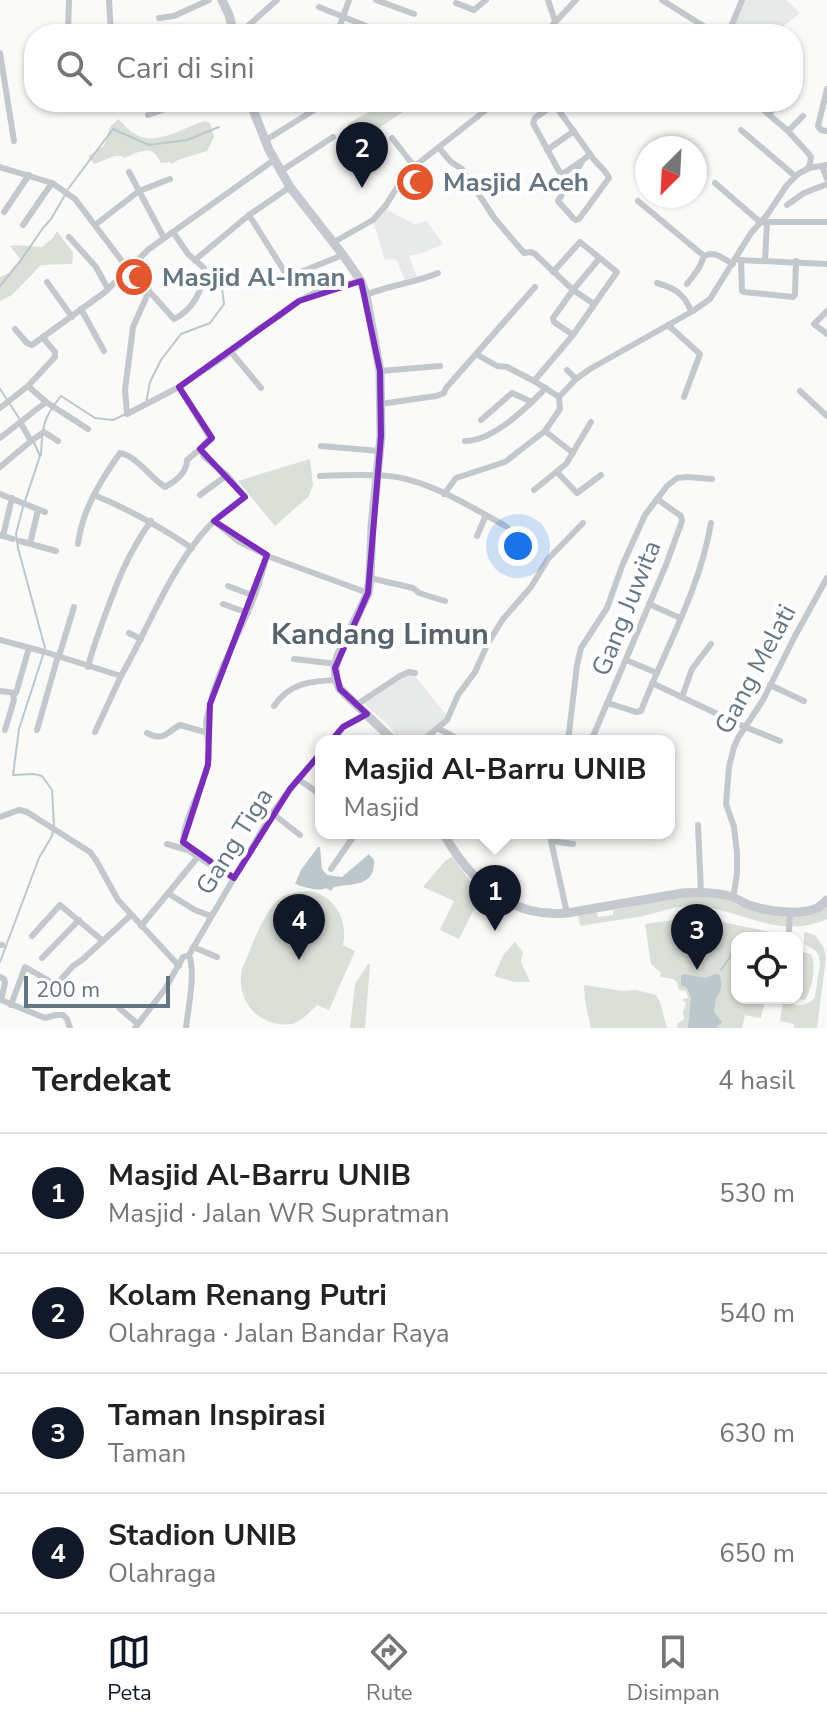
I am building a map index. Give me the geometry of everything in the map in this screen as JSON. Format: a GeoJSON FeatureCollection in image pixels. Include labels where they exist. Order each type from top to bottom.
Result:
{"type":"FeatureCollection","features":[{"type":"Feature","properties":{"kind":"highway"},"geometry":{"type":"LineString","coordinates":[[222,0],[233,24]]}},
{"type":"Feature","properties":{"kind":"highway"},"geometry":{"type":"LineString","coordinates":[[254,112],[274,160],[290,187],[343,255],[361,281],[366,295],[380,371],[380,451],[368,593],[338,656],[336,680],[340,689],[389,735]]}},
{"type":"Feature","properties":{"kind":"highway"},"geometry":{"type":"LineString","coordinates":[[448,839],[479,883],[497,896],[538,913],[567,913],[701,892],[733,898],[760,908],[790,912],[817,908],[827,900]]}},
{"type":"Feature","properties":{"kind":"street"},"geometry":{"type":"LineString","coordinates":[[68,24],[69,0]]}},
{"type":"Feature","properties":{"kind":"street"},"geometry":{"type":"LineString","coordinates":[[109,0],[110,24]]}},
{"type":"Feature","properties":{"kind":"street"},"geometry":{"type":"LineString","coordinates":[[159,18],[174,16],[209,0]]}},
{"type":"Feature","properties":{"kind":"street"},"geometry":{"type":"LineString","coordinates":[[251,24],[277,0]]}},
{"type":"Feature","properties":{"kind":"street"},"geometry":{"type":"LineString","coordinates":[[341,24],[349,0]]}},
{"type":"Feature","properties":{"kind":"street"},"geometry":{"type":"LineString","coordinates":[[376,0],[414,14]]}},
{"type":"Feature","properties":{"kind":"street"},"geometry":{"type":"LineString","coordinates":[[456,3],[474,10],[486,0]]}},
{"type":"Feature","properties":{"kind":"street"},"geometry":{"type":"LineString","coordinates":[[548,0],[555,21]]}},
{"type":"Feature","properties":{"kind":"street"},"geometry":{"type":"LineString","coordinates":[[552,24],[576,0]]}},
{"type":"Feature","properties":{"kind":"street"},"geometry":{"type":"LineString","coordinates":[[662,0],[700,24]]}},
{"type":"Feature","properties":{"kind":"street"},"geometry":{"type":"LineString","coordinates":[[732,24],[742,0]]}},
{"type":"Feature","properties":{"kind":"street"},"geometry":{"type":"LineString","coordinates":[[319,7],[361,24]]}},
{"type":"Feature","properties":{"kind":"street"},"geometry":{"type":"LineString","coordinates":[[0,53],[3,96],[14,141]]}},
{"type":"Feature","properties":{"kind":"street"},"geometry":{"type":"LineString","coordinates":[[827,89],[818,126],[827,131]]}},
{"type":"Feature","properties":{"kind":"street"},"geometry":{"type":"LineString","coordinates":[[148,115],[157,112]]}},
{"type":"Feature","properties":{"kind":"street"},"geometry":{"type":"LineString","coordinates":[[266,140],[311,112]]}},
{"type":"Feature","properties":{"kind":"street"},"geometry":{"type":"LineString","coordinates":[[332,243],[373,220],[406,173],[484,112]]}},
{"type":"Feature","properties":{"kind":"street"},"geometry":{"type":"LineString","coordinates":[[560,112],[609,178],[579,219],[573,218],[558,201],[583,160]]}},
{"type":"Feature","properties":{"kind":"street"},"geometry":{"type":"LineString","coordinates":[[766,112],[808,153],[811,157],[809,168]]}},
{"type":"Feature","properties":{"kind":"street"},"geometry":{"type":"LineString","coordinates":[[542,113],[533,123],[567,186]]}},
{"type":"Feature","properties":{"kind":"street"},"geometry":{"type":"LineString","coordinates":[[788,131],[803,116]]}},
{"type":"Feature","properties":{"kind":"street"},"geometry":{"type":"LineString","coordinates":[[0,124],[10,120]]}},
{"type":"Feature","properties":{"kind":"street"},"geometry":{"type":"LineString","coordinates":[[741,130],[795,176]]}},
{"type":"Feature","properties":{"kind":"street"},"geometry":{"type":"LineString","coordinates":[[547,150],[574,131]]}},
{"type":"Feature","properties":{"kind":"street"},"geometry":{"type":"LineString","coordinates":[[281,171],[333,137]]}},
{"type":"Feature","properties":{"kind":"street"},"geometry":{"type":"LineString","coordinates":[[392,138],[414,166]]}},
{"type":"Feature","properties":{"kind":"street"},"geometry":{"type":"LineString","coordinates":[[439,148],[462,169],[495,219],[524,253],[535,254],[573,290],[594,304]]}},
{"type":"Feature","properties":{"kind":"street"},"geometry":{"type":"LineString","coordinates":[[561,175],[590,154]]}},
{"type":"Feature","properties":{"kind":"street"},"geometry":{"type":"LineString","coordinates":[[15,329],[32,345],[43,338],[108,289],[134,262],[164,238],[274,160]]}},
{"type":"Feature","properties":{"kind":"street"},"geometry":{"type":"LineString","coordinates":[[444,494],[456,478],[505,462],[545,431],[560,409],[559,397],[576,379],[710,299],[795,176],[809,168],[824,166],[827,182],[787,205]]}},
{"type":"Feature","properties":{"kind":"street"},"geometry":{"type":"LineString","coordinates":[[0,167],[52,183],[75,199],[128,269]]}},
{"type":"Feature","properties":{"kind":"street"},"geometry":{"type":"LineString","coordinates":[[129,172],[164,238]]}},
{"type":"Feature","properties":{"kind":"street"},"geometry":{"type":"LineString","coordinates":[[4,212],[29,175]]}},
{"type":"Feature","properties":{"kind":"street"},"geometry":{"type":"LineString","coordinates":[[95,225],[139,191],[170,179]]}},
{"type":"Feature","properties":{"kind":"street"},"geometry":{"type":"LineString","coordinates":[[23,225],[52,183]]}},
{"type":"Feature","properties":{"kind":"street"},"geometry":{"type":"LineString","coordinates":[[715,183],[763,222],[827,222]]}},
{"type":"Feature","properties":{"kind":"street"},"geometry":{"type":"LineString","coordinates":[[195,260],[249,215],[290,187]]}},
{"type":"Feature","properties":{"kind":"street"},"geometry":{"type":"LineString","coordinates":[[646,208],[704,256]]}},
{"type":"Feature","properties":{"kind":"street"},"geometry":{"type":"LineString","coordinates":[[249,215],[288,278],[343,255]]}},
{"type":"Feature","properties":{"kind":"street"},"geometry":{"type":"LineString","coordinates":[[763,222],[765,261]]}},
{"type":"Feature","properties":{"kind":"street"},"geometry":{"type":"LineString","coordinates":[[134,262],[149,291],[172,318],[176,319],[188,311],[197,296],[204,270],[173,232]]}},
{"type":"Feature","properties":{"kind":"street"},"geometry":{"type":"LineString","coordinates":[[69,237],[96,267],[108,289]]}},
{"type":"Feature","properties":{"kind":"street"},"geometry":{"type":"LineString","coordinates":[[534,381],[573,335],[617,272],[579,242],[552,271]]}},
{"type":"Feature","properties":{"kind":"street"},"geometry":{"type":"LineString","coordinates":[[687,284],[709,253],[737,261],[827,264]]}},
{"type":"Feature","properties":{"kind":"street"},"geometry":{"type":"LineString","coordinates":[[573,335],[553,320],[599,259]]}},
{"type":"Feature","properties":{"kind":"street"},"geometry":{"type":"LineString","coordinates":[[737,261],[742,291],[793,297],[796,261]]}},
{"type":"Feature","properties":{"kind":"street"},"geometry":{"type":"LineString","coordinates":[[366,295],[438,273]]}},
{"type":"Feature","properties":{"kind":"street"},"geometry":{"type":"LineString","coordinates":[[149,291],[133,327],[125,390],[127,413],[179,387],[308,296],[361,281]]}},
{"type":"Feature","properties":{"kind":"street"},"geometry":{"type":"LineString","coordinates":[[47,282],[72,317]]}},
{"type":"Feature","properties":{"kind":"street"},"geometry":{"type":"LineString","coordinates":[[657,283],[679,292],[691,311]]}},
{"type":"Feature","properties":{"kind":"street"},"geometry":{"type":"LineString","coordinates":[[380,404],[444,393],[535,287]]}},
{"type":"Feature","properties":{"kind":"street"},"geometry":{"type":"LineString","coordinates":[[81,309],[104,351]]}},
{"type":"Feature","properties":{"kind":"street"},"geometry":{"type":"LineString","coordinates":[[827,311],[814,324],[827,334]]}},
{"type":"Feature","properties":{"kind":"street"},"geometry":{"type":"LineString","coordinates":[[668,325],[700,354],[684,397]]}},
{"type":"Feature","properties":{"kind":"street"},"geometry":{"type":"LineString","coordinates":[[6,404],[55,357],[55,352],[43,338]]}},
{"type":"Feature","properties":{"kind":"street"},"geometry":{"type":"LineString","coordinates":[[231,352],[261,388]]}},
{"type":"Feature","properties":{"kind":"street"},"geometry":{"type":"LineString","coordinates":[[476,354],[497,366],[509,368],[559,397]]}},
{"type":"Feature","properties":{"kind":"street"},"geometry":{"type":"LineString","coordinates":[[380,371],[440,366]]}},
{"type":"Feature","properties":{"kind":"street"},"geometry":{"type":"LineString","coordinates":[[567,370],[576,379]]}},
{"type":"Feature","properties":{"kind":"street"},"geometry":{"type":"LineString","coordinates":[[28,386],[88,429]]}},
{"type":"Feature","properties":{"kind":"street"},"geometry":{"type":"LineString","coordinates":[[78,544],[80,525],[103,476],[120,453],[128,455],[165,487],[183,473],[187,460],[210,438],[179,387]]}},
{"type":"Feature","properties":{"kind":"street"},"geometry":{"type":"LineString","coordinates":[[465,441],[483,437],[503,426],[546,388]]}},
{"type":"Feature","properties":{"kind":"street"},"geometry":{"type":"LineString","coordinates":[[800,391],[827,416]]}},
{"type":"Feature","properties":{"kind":"street"},"geometry":{"type":"LineString","coordinates":[[481,420],[512,393],[532,402]]}},
{"type":"Feature","properties":{"kind":"street"},"geometry":{"type":"LineString","coordinates":[[0,438],[50,404]]}},
{"type":"Feature","properties":{"kind":"street"},"geometry":{"type":"LineString","coordinates":[[21,421],[36,437],[58,441]]}},
{"type":"Feature","properties":{"kind":"street"},"geometry":{"type":"LineString","coordinates":[[534,490],[557,472],[573,453],[591,422]]}},
{"type":"Feature","properties":{"kind":"street"},"geometry":{"type":"LineString","coordinates":[[545,431],[573,453]]}},
{"type":"Feature","properties":{"kind":"street"},"geometry":{"type":"LineString","coordinates":[[0,467],[36,437]]}},
{"type":"Feature","properties":{"kind":"street"},"geometry":{"type":"LineString","coordinates":[[321,446],[380,451]]}},
{"type":"Feature","properties":{"kind":"street"},"geometry":{"type":"LineString","coordinates":[[95,732],[168,583],[214,521],[245,497],[200,449]]}},
{"type":"Feature","properties":{"kind":"street"},"geometry":{"type":"LineString","coordinates":[[557,472],[577,493],[601,475]]}},
{"type":"Feature","properties":{"kind":"street"},"geometry":{"type":"LineString","coordinates":[[200,495],[227,475]]}},
{"type":"Feature","properties":{"kind":"street"},"geometry":{"type":"LineString","coordinates":[[320,476],[389,476],[411,480],[507,527]]}},
{"type":"Feature","properties":{"kind":"street"},"geometry":{"type":"LineString","coordinates":[[569,735],[581,648],[607,608],[645,515],[677,478],[712,479]]}},
{"type":"Feature","properties":{"kind":"street"},"geometry":{"type":"LineString","coordinates":[[0,494],[42,511],[30,544]]}},
{"type":"Feature","properties":{"kind":"street"},"geometry":{"type":"LineString","coordinates":[[94,495],[131,510],[192,548]]}},
{"type":"Feature","properties":{"kind":"street"},"geometry":{"type":"LineString","coordinates":[[12,498],[1,536],[56,551]]}},
{"type":"Feature","properties":{"kind":"street","name":"Gang Juwita"},"geometry":{"type":"LineString","coordinates":[[594,735],[670,555],[682,518],[657,499]]}},
{"type":"Feature","properties":{"kind":"street"},"geometry":{"type":"LineString","coordinates":[[477,536],[486,515]]}},
{"type":"Feature","properties":{"kind":"street"},"geometry":{"type":"LineString","coordinates":[[88,667],[122,568],[151,521]]}},
{"type":"Feature","properties":{"kind":"street"},"geometry":{"type":"LineString","coordinates":[[214,521],[238,541],[267,555],[368,593]]}},
{"type":"Feature","properties":{"kind":"street"},"geometry":{"type":"LineString","coordinates":[[442,735],[458,695],[475,672],[503,619],[531,587],[548,559],[583,523]]}},
{"type":"Feature","properties":{"kind":"street"},"geometry":{"type":"LineString","coordinates":[[608,703],[641,712],[707,546],[711,523]]}},
{"type":"Feature","properties":{"kind":"street"},"geometry":{"type":"LineString","coordinates":[[184,849],[187,820],[208,765],[206,722],[210,704],[224,663],[248,613],[267,555]]}},
{"type":"Feature","properties":{"kind":"street"},"geometry":{"type":"LineString","coordinates":[[370,578],[413,588],[445,601]]}},
{"type":"Feature","properties":{"kind":"street","name":"Gang Melati"},"geometry":{"type":"LineString","coordinates":[[733,898],[737,853],[734,827],[726,804],[732,756],[738,738],[827,578]]}},
{"type":"Feature","properties":{"kind":"street"},"geometry":{"type":"LineString","coordinates":[[228,586],[254,596]]}},
{"type":"Feature","properties":{"kind":"street"},"geometry":{"type":"LineString","coordinates":[[223,604],[248,613]]}},
{"type":"Feature","properties":{"kind":"street"},"geometry":{"type":"LineString","coordinates":[[649,604],[680,618]]}},
{"type":"Feature","properties":{"kind":"street"},"geometry":{"type":"LineString","coordinates":[[37,730],[74,607]]}},
{"type":"Feature","properties":{"kind":"street"},"geometry":{"type":"LineString","coordinates":[[305,630],[346,639]]}},
{"type":"Feature","properties":{"kind":"street"},"geometry":{"type":"LineString","coordinates":[[129,633],[141,639]]}},
{"type":"Feature","properties":{"kind":"street"},"geometry":{"type":"LineString","coordinates":[[0,640],[121,676]]}},
{"type":"Feature","properties":{"kind":"street"},"geometry":{"type":"LineString","coordinates":[[682,697],[692,669],[711,644]]}},
{"type":"Feature","properties":{"kind":"street"},"geometry":{"type":"LineString","coordinates":[[13,694],[17,691],[29,648]]}},
{"type":"Feature","properties":{"kind":"street"},"geometry":{"type":"LineString","coordinates":[[294,659],[337,664]]}},
{"type":"Feature","properties":{"kind":"street"},"geometry":{"type":"LineString","coordinates":[[626,660],[657,673]]}},
{"type":"Feature","properties":{"kind":"street"},"geometry":{"type":"LineString","coordinates":[[356,705],[400,676],[415,673]]}},
{"type":"Feature","properties":{"kind":"street"},"geometry":{"type":"LineString","coordinates":[[274,706],[289,688],[336,680]]}},
{"type":"Feature","properties":{"kind":"street"},"geometry":{"type":"LineString","coordinates":[[652,683],[780,741]]}},
{"type":"Feature","properties":{"kind":"street"},"geometry":{"type":"LineString","coordinates":[[770,685],[804,701]]}},
{"type":"Feature","properties":{"kind":"street"},"geometry":{"type":"LineString","coordinates":[[0,691],[13,694]]}},
{"type":"Feature","properties":{"kind":"street"},"geometry":{"type":"LineString","coordinates":[[5,730],[13,694]]}},
{"type":"Feature","properties":{"kind":"street"},"geometry":{"type":"LineString","coordinates":[[336,735],[343,727],[367,714]]}},
{"type":"Feature","properties":{"kind":"street"},"geometry":{"type":"LineString","coordinates":[[147,733],[154,737],[165,736],[180,725],[208,733]]}},
{"type":"Feature","properties":{"kind":"street"},"geometry":{"type":"LineString","coordinates":[[434,735],[442,731]]}},
{"type":"Feature","properties":{"kind":"street"},"geometry":{"type":"LineString","coordinates":[[442,731],[450,735]]}},
{"type":"Feature","properties":{"kind":"street","name":"Gang Tiga"},"geometry":{"type":"LineString","coordinates":[[189,955],[272,813],[315,760]]}},
{"type":"Feature","properties":{"kind":"street"},"geometry":{"type":"LineString","coordinates":[[298,779],[315,791]]}},
{"type":"Feature","properties":{"kind":"street"},"geometry":{"type":"LineString","coordinates":[[0,817],[22,811],[90,852],[111,890],[179,966]]}},
{"type":"Feature","properties":{"kind":"street"},"geometry":{"type":"LineString","coordinates":[[272,813],[300,835]]}},
{"type":"Feature","properties":{"kind":"street"},"geometry":{"type":"LineString","coordinates":[[698,825],[701,892]]}},
{"type":"Feature","properties":{"kind":"street"},"geometry":{"type":"LineString","coordinates":[[331,869],[352,839]]}},
{"type":"Feature","properties":{"kind":"street"},"geometry":{"type":"LineString","coordinates":[[551,839],[567,913]]}},
{"type":"Feature","properties":{"kind":"street"},"geometry":{"type":"LineString","coordinates":[[557,839],[573,844]]}},
{"type":"Feature","properties":{"kind":"street"},"geometry":{"type":"LineString","coordinates":[[167,844],[188,850],[234,878]]}},
{"type":"Feature","properties":{"kind":"street"},"geometry":{"type":"LineString","coordinates":[[141,926],[197,858]]}},
{"type":"Feature","properties":{"kind":"street"},"geometry":{"type":"LineString","coordinates":[[169,894],[211,916]]}},
{"type":"Feature","properties":{"kind":"street"},"geometry":{"type":"LineString","coordinates":[[32,936],[60,905],[103,941]]}},
{"type":"Feature","properties":{"kind":"street"},"geometry":{"type":"LineString","coordinates":[[789,930],[790,912]]}},
{"type":"Feature","properties":{"kind":"street"},"geometry":{"type":"LineString","coordinates":[[11,1005],[25,967],[56,985],[131,915]]}},
{"type":"Feature","properties":{"kind":"street"},"geometry":{"type":"LineString","coordinates":[[42,958],[79,920]]}},
{"type":"Feature","properties":{"kind":"street"},"geometry":{"type":"LineString","coordinates":[[193,947],[217,957]]}},
{"type":"Feature","properties":{"kind":"street"},"geometry":{"type":"LineString","coordinates":[[119,1008],[137,1026],[165,989],[183,957],[189,955],[193,972],[186,1028]]}},
{"type":"Feature","properties":{"kind":"street"},"geometry":{"type":"LineString","coordinates":[[0,977],[5,983],[1,1000],[45,1018],[63,1015],[70,1028]]}},
{"type":"Feature","properties":{"kind":"highlighted area"},"geometry":{"type":"Polygon","coordinates":[[[361,281],[380,371],[381,436],[368,593],[335,668],[340,689],[367,714],[343,727],[290,789],[234,878],[183,842],[208,765],[210,704],[267,555],[214,521],[245,497],[200,449],[212,438],[179,387],[299,301],[361,281]]]}},
{"type":"Feature","properties":{"kind":"shaded area"},"geometry":{"type":"Polygon","coordinates":[[[744,0],[786,0],[800,13],[786,24],[734,24],[744,0]]]}},
{"type":"Feature","properties":{"kind":"shaded area"},"geometry":{"type":"Polygon","coordinates":[[[368,112],[403,112],[357,141],[348,132],[348,124],[368,112]]]}},
{"type":"Feature","properties":{"kind":"shaded area"},"geometry":{"type":"Polygon","coordinates":[[[118,119],[132,132],[150,138],[159,138],[205,121],[210,123],[214,137],[207,151],[172,164],[161,163],[155,154],[147,150],[94,164],[88,156],[104,146],[110,127],[118,119]]]}},
{"type":"Feature","properties":{"kind":"shaded area"},"geometry":{"type":"Polygon","coordinates":[[[383,208],[415,224],[427,221],[443,244],[409,256],[417,277],[405,280],[396,259],[385,260],[373,220],[383,208]]]}},
{"type":"Feature","properties":{"kind":"shaded area"},"geometry":{"type":"Polygon","coordinates":[[[57,231],[73,253],[72,264],[41,265],[12,295],[0,301],[0,277],[11,272],[21,260],[10,246],[42,247],[57,231]]]}},
{"type":"Feature","properties":{"kind":"shaded area"},"geometry":{"type":"Polygon","coordinates":[[[310,459],[313,485],[309,496],[275,526],[238,481],[310,459]]]}},
{"type":"Feature","properties":{"kind":"shaded area"},"geometry":{"type":"Polygon","coordinates":[[[413,674],[448,717],[427,735],[396,735],[362,702],[413,674]]]}},
{"type":"Feature","properties":{"kind":"shaded area"},"geometry":{"type":"Polygon","coordinates":[[[318,847],[322,869],[327,875],[342,877],[369,854],[374,860],[371,875],[362,882],[334,887],[331,891],[295,884],[318,847]]]}},
{"type":"Feature","properties":{"kind":"shaded area"},"geometry":{"type":"Polygon","coordinates":[[[452,857],[481,895],[459,939],[440,930],[454,901],[423,887],[452,857]]]}},
{"type":"Feature","properties":{"kind":"shaded area"},"geometry":{"type":"Polygon","coordinates":[[[310,891],[333,904],[344,927],[343,945],[355,951],[329,1010],[317,1005],[302,1019],[292,1024],[280,1024],[259,1017],[252,1010],[242,991],[242,969],[270,910],[284,896],[310,891]]]}},
{"type":"Feature","properties":{"kind":"shaded area"},"geometry":{"type":"Polygon","coordinates":[[[705,896],[721,898],[749,909],[796,914],[827,903],[827,919],[794,927],[699,906],[582,926],[578,915],[597,912],[598,917],[613,915],[613,910],[705,896]]]}},
{"type":"Feature","properties":{"kind":"shaded area"},"geometry":{"type":"Polygon","coordinates":[[[697,917],[771,932],[731,932],[731,1004],[764,1004],[761,1018],[745,1015],[742,1028],[677,1028],[684,1019],[686,1003],[682,1000],[688,998],[686,991],[679,990],[673,979],[660,977],[661,973],[651,964],[645,924],[697,917]]]}},
{"type":"Feature","properties":{"kind":"shaded area"},"geometry":{"type":"Polygon","coordinates":[[[804,932],[815,935],[824,948],[826,958],[817,1028],[794,1028],[794,1024],[780,1021],[783,1004],[805,1004],[815,997],[819,956],[804,944],[804,932]]]}},
{"type":"Feature","properties":{"kind":"shaded area"},"geometry":{"type":"Polygon","coordinates":[[[515,942],[523,952],[521,962],[530,982],[515,982],[494,976],[504,954],[515,942]]]}},
{"type":"Feature","properties":{"kind":"shaded area"},"geometry":{"type":"Polygon","coordinates":[[[803,952],[811,954],[814,965],[805,1000],[803,952]]]}},
{"type":"Feature","properties":{"kind":"shaded area"},"geometry":{"type":"Polygon","coordinates":[[[368,964],[365,1028],[350,1028],[355,984],[368,964]]]}},
{"type":"Feature","properties":{"kind":"shaded area"},"geometry":{"type":"Polygon","coordinates":[[[684,974],[705,978],[720,975],[721,987],[714,1012],[722,1022],[716,1028],[688,1028],[691,998],[687,988],[681,985],[684,974]]]}},
{"type":"Feature","properties":{"kind":"shaded area"},"geometry":{"type":"Polygon","coordinates":[[[584,985],[656,995],[667,1028],[591,1028],[584,985]]]}},
{"type":"Feature","properties":{"kind":"waterway"},"geometry":{"type":"LineString","coordinates":[[68,189],[113,129],[149,145],[187,140],[219,127]]}},
{"type":"Feature","properties":{"kind":"waterway"},"geometry":{"type":"LineString","coordinates":[[0,286],[51,219],[65,195]]}},
{"type":"Feature","properties":{"kind":"waterway"},"geometry":{"type":"LineString","coordinates":[[146,403],[150,382],[161,360],[181,334],[210,323],[224,304],[222,288],[235,272]]}},
{"type":"Feature","properties":{"kind":"waterway"},"geometry":{"type":"LineString","coordinates":[[0,389],[19,418]]}},
{"type":"Feature","properties":{"kind":"waterway"},"geometry":{"type":"LineString","coordinates":[[43,431],[47,416],[61,396],[95,418],[113,420],[126,414]]}},
{"type":"Feature","properties":{"kind":"waterway"},"geometry":{"type":"LineString","coordinates":[[41,455],[42,437]]}},
{"type":"Feature","properties":{"kind":"waterway"},"geometry":{"type":"LineString","coordinates":[[25,501],[40,456],[33,440]]}},
{"type":"Feature","properties":{"kind":"waterway"},"geometry":{"type":"LineString","coordinates":[[23,507],[16,534],[18,548],[45,648]]}},
{"type":"Feature","properties":{"kind":"waterway"},"geometry":{"type":"LineString","coordinates":[[0,962],[54,826],[52,790],[42,776],[13,775],[19,729],[43,655]]}},
{"type":"Feature","properties":{"kind":"waterway"},"geometry":{"type":"LineString","coordinates":[[721,970],[731,954]]}},
{"type":"Feature","properties":{"kind":"place","name":"Masjid Aceh"},"geometry":{"type":"Point","coordinates":[415,182]}},
{"type":"Feature","properties":{"kind":"place","name":"Kolam Renang Putri"},"geometry":{"type":"Point","coordinates":[362,188]}},
{"type":"Feature","properties":{"kind":"place","name":"Masjid Al-Iman"},"geometry":{"type":"Point","coordinates":[134,277]}},
{"type":"Feature","properties":{"kind":"place","name":"Masjid Al-Barru UNIB"},"geometry":{"type":"Point","coordinates":[495,931]}},
{"type":"Feature","properties":{"kind":"place","name":"Stadion UNIB"},"geometry":{"type":"Point","coordinates":[299,960]}},
{"type":"Feature","properties":{"kind":"place","name":"Taman Inspirasi"},"geometry":{"type":"Point","coordinates":[697,970]}},
{"type":"Feature","properties":{"kind":"district","name":"Kandang Limun"},"geometry":{"type":"Point","coordinates":[380,634]}}]}
